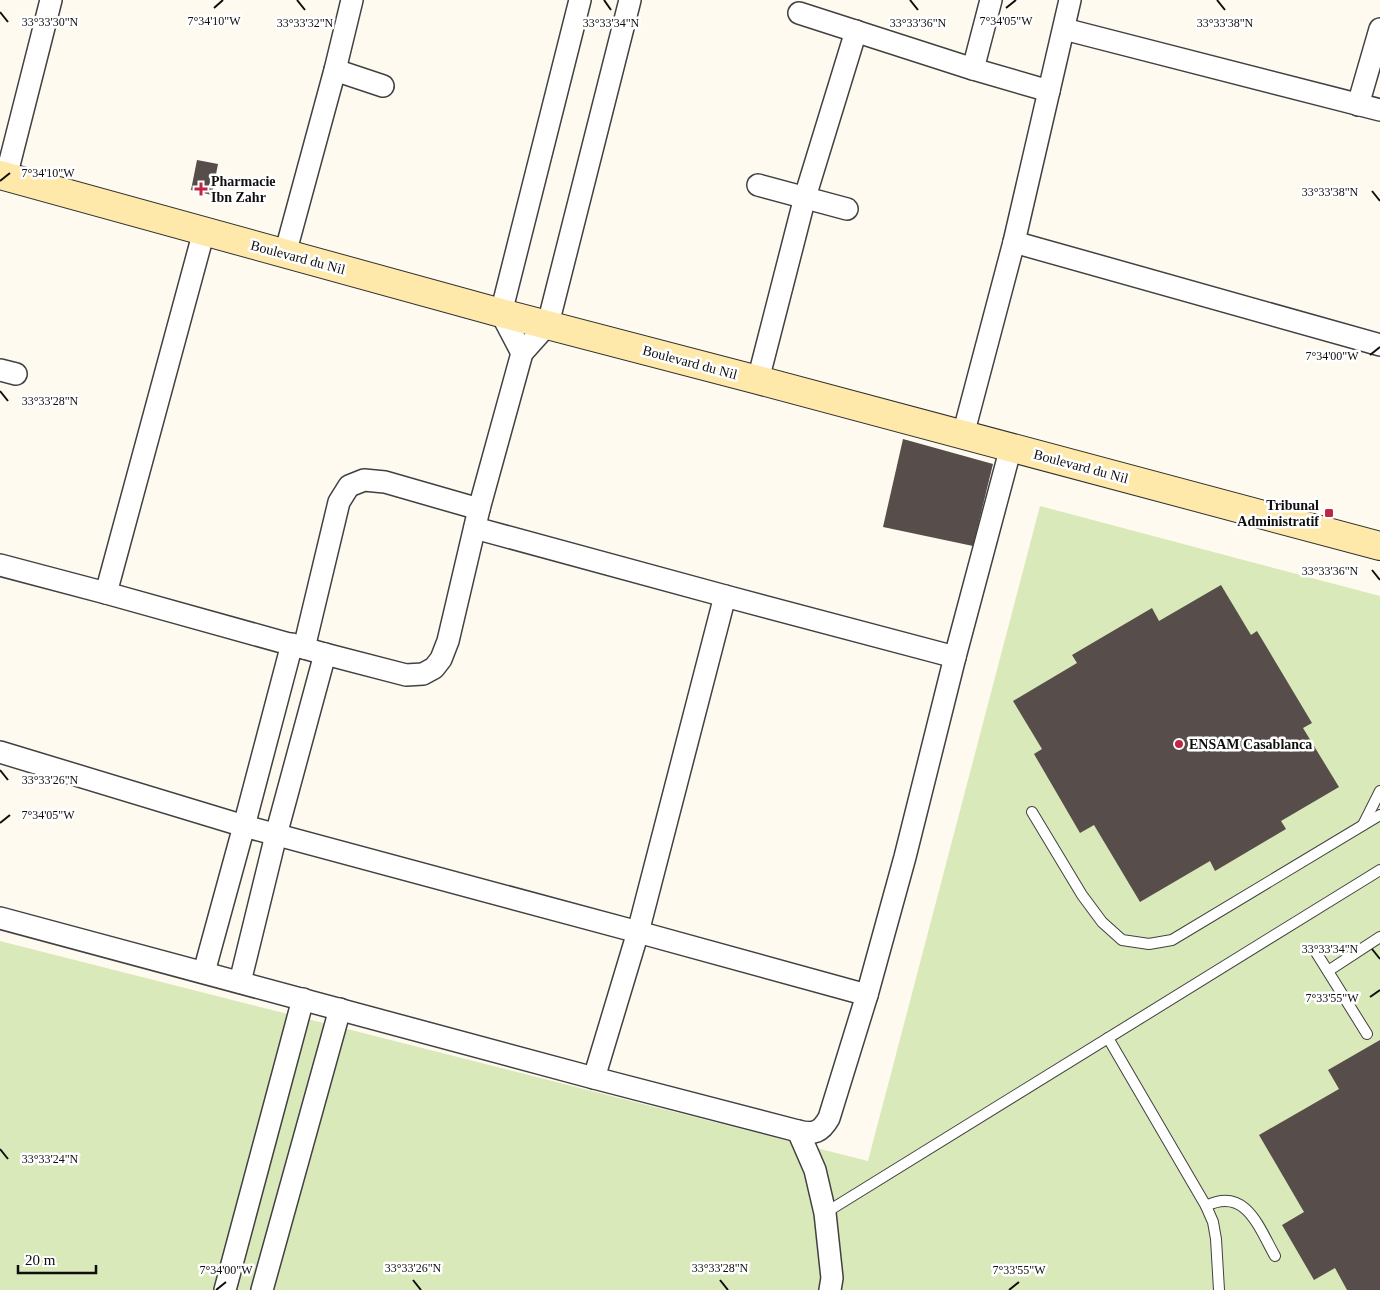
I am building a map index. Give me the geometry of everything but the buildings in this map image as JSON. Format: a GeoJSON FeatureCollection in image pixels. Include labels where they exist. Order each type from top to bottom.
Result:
{"type":"FeatureCollection","features":[{"type":"Feature","properties":{"kind":"street"},"geometry":{"type":"LineString","coordinates":[[3,176],[51,0]]}},
{"type":"Feature","properties":{"kind":"street"},"geometry":{"type":"LineString","coordinates":[[285,254],[336,70],[352,0]]}},
{"type":"Feature","properties":{"kind":"street"},"geometry":{"type":"LineString","coordinates":[[522,353],[501,313],[580,0]]}},
{"type":"Feature","properties":{"kind":"street"},"geometry":{"type":"LineString","coordinates":[[0,565],[406,675],[423,674],[434,668],[441,659],[448,641],[477,518],[522,353],[548,324],[630,0]]}},
{"type":"Feature","properties":{"kind":"street"},"geometry":{"type":"LineString","coordinates":[[972,69],[991,0]]}},
{"type":"Feature","properties":{"kind":"street"},"geometry":{"type":"LineString","coordinates":[[963,435],[1014,242],[1070,0]]}},
{"type":"Feature","properties":{"kind":"street"},"geometry":{"type":"LineString","coordinates":[[798,13],[972,69],[1049,91]]}},
{"type":"Feature","properties":{"kind":"street"},"geometry":{"type":"LineString","coordinates":[[1358,105],[1380,29]]}},
{"type":"Feature","properties":{"kind":"street"},"geometry":{"type":"LineString","coordinates":[[1064,30],[1380,110]]}},
{"type":"Feature","properties":{"kind":"street"},"geometry":{"type":"LineString","coordinates":[[758,380],[805,197],[856,31]]}},
{"type":"Feature","properties":{"kind":"street"},"geometry":{"type":"LineString","coordinates":[[336,70],[383,86]]}},
{"type":"Feature","properties":{"kind":"street","name":"Boulevard du Nil"},"geometry":{"type":"LineString","coordinates":[[3,176],[501,313],[1380,546]]}},
{"type":"Feature","properties":{"kind":"street"},"geometry":{"type":"LineString","coordinates":[[758,184],[847,209]]}},
{"type":"Feature","properties":{"kind":"street"},"geometry":{"type":"LineString","coordinates":[[106,593],[204,231]]}},
{"type":"Feature","properties":{"kind":"street"},"geometry":{"type":"LineString","coordinates":[[1014,242],[1380,345]]}},
{"type":"Feature","properties":{"kind":"street"},"geometry":{"type":"LineString","coordinates":[[0,918],[594,1078],[798,1131],[816,1132],[824,1126],[829,1118],[866,995],[905,857],[955,657],[1011,447]]}},
{"type":"Feature","properties":{"kind":"street"},"geometry":{"type":"LineString","coordinates":[[204,972],[244,826],[339,502],[349,486],[364,480],[385,482],[477,518],[725,596],[955,657]]}},
{"type":"Feature","properties":{"kind":"street"},"geometry":{"type":"LineString","coordinates":[[594,1078],[638,932],[725,596]]}},
{"type":"Feature","properties":{"kind":"street"},"geometry":{"type":"LineString","coordinates":[[240,982],[276,835],[325,654]]}},
{"type":"Feature","properties":{"kind":"street"},"geometry":{"type":"LineString","coordinates":[[0,752],[276,835],[866,995]]}},
{"type":"Feature","properties":{"kind":"street"},"geometry":{"type":"LineString","coordinates":[[225,1290],[304,999]]}},
{"type":"Feature","properties":{"kind":"street"},"geometry":{"type":"LineString","coordinates":[[262,1290],[340,1009]]}},
{"type":"Feature","properties":{"kind":"street"},"geometry":{"type":"LineString","coordinates":[[798,1131],[815,1170],[825,1213],[832,1278],[830,1290]]}},
{"type":"Feature","properties":{"kind":"lane"},"geometry":{"type":"LineString","coordinates":[[1362,826],[1380,791]]}},
{"type":"Feature","properties":{"kind":"lane"},"geometry":{"type":"LineString","coordinates":[[1032,812],[1082,895],[1102,922],[1122,940],[1149,944],[1172,940],[1380,815]]}},
{"type":"Feature","properties":{"kind":"lane"},"geometry":{"type":"LineString","coordinates":[[825,1213],[1380,870]]}},
{"type":"Feature","properties":{"kind":"lane"},"geometry":{"type":"LineString","coordinates":[[1328,970],[1380,937]]}},
{"type":"Feature","properties":{"kind":"lane"},"geometry":{"type":"LineString","coordinates":[[1314,949],[1367,1034]]}},
{"type":"Feature","properties":{"kind":"lane"},"geometry":{"type":"LineString","coordinates":[[1108,1038],[1206,1206],[1216,1239],[1219,1290]]}},
{"type":"Feature","properties":{"kind":"lane"},"geometry":{"type":"LineString","coordinates":[[1206,1206],[1216,1201],[1226,1200],[1236,1202],[1245,1207],[1252,1215],[1275,1256]]}},
{"type":"Feature","properties":{"kind":"green space"},"geometry":{"type":"Polygon","coordinates":[[[1040,506],[1380,596],[1380,1290],[0,1290],[0,941],[868,1161],[1040,506]]]}},
{"type":"Feature","properties":{"kind":"place","name":"Pharmacie Ibn Zahr"},"geometry":{"type":"Point","coordinates":[201,189]}},
{"type":"Feature","properties":{"kind":"place","name":"Tribunal Administratif"},"geometry":{"type":"Point","coordinates":[1329,513]}},
{"type":"Feature","properties":{"kind":"place","name":"ENSAM Casablanca"},"geometry":{"type":"Point","coordinates":[1179,744]}}]}
